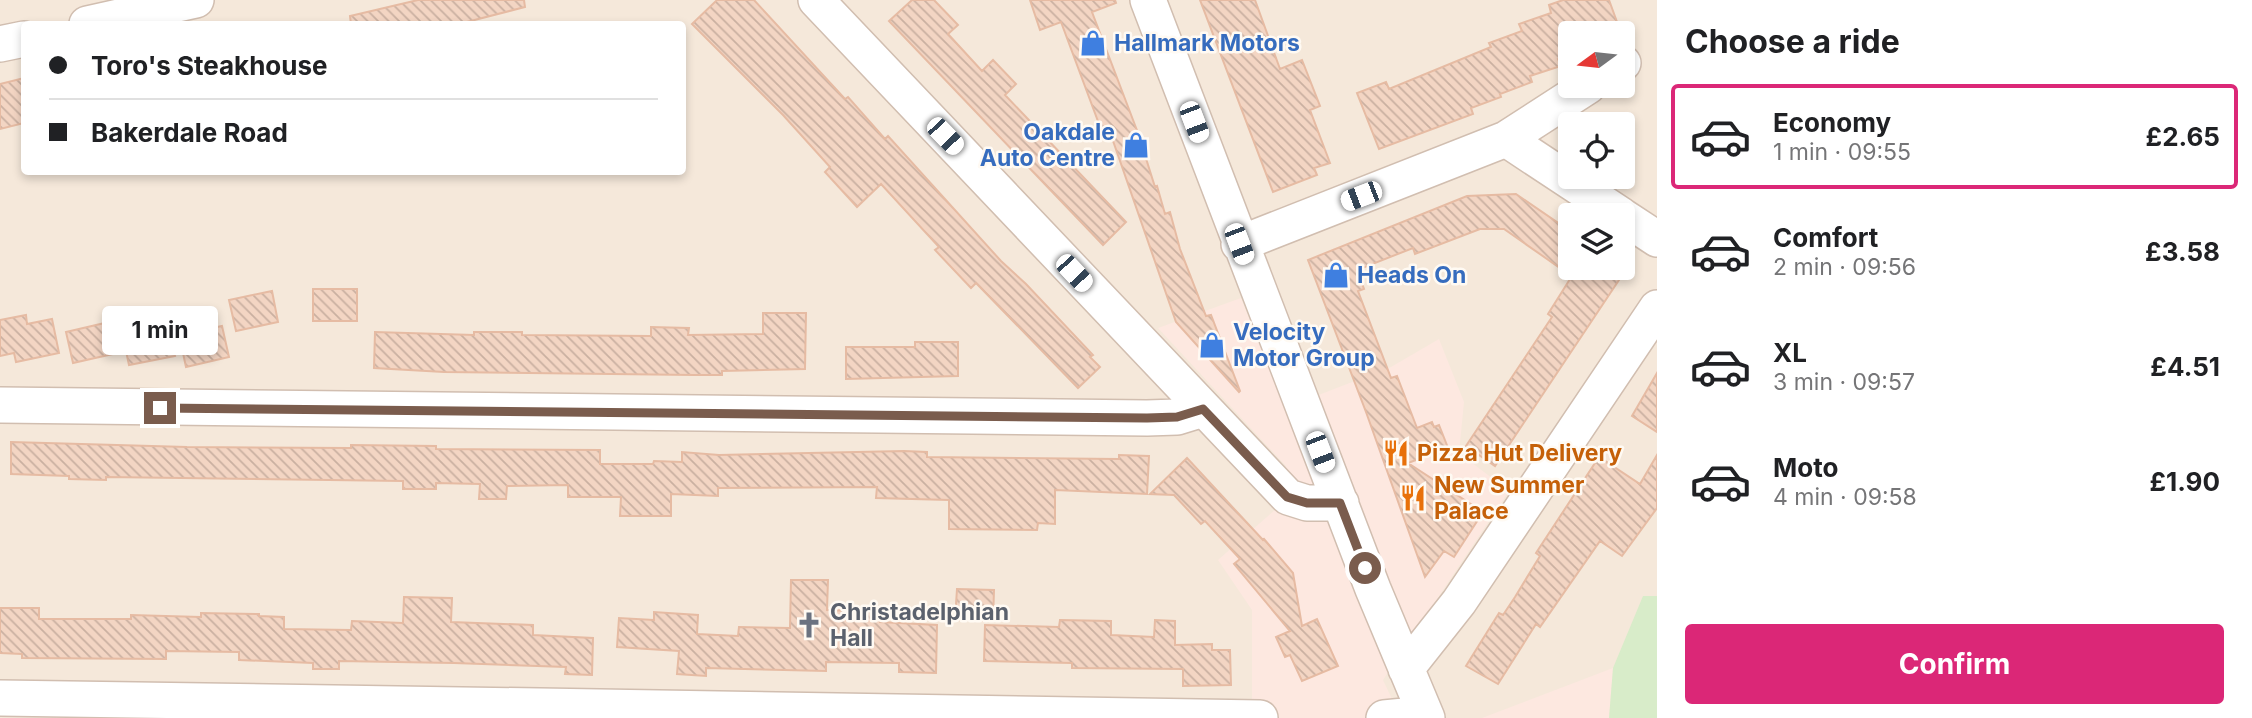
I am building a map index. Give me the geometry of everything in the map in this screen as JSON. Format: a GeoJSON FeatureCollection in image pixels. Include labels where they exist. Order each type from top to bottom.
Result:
{"type":"FeatureCollection","features":[{"type":"Feature","properties":{"kind":"street"},"geometry":{"type":"LineString","coordinates":[[97,21],[145,6],[196,0]]}},
{"type":"Feature","properties":{"kind":"street"},"geometry":{"type":"LineString","coordinates":[[816,0],[1287,497],[1307,503],[1340,503]]}},
{"type":"Feature","properties":{"kind":"street"},"geometry":{"type":"LineString","coordinates":[[1148,0],[1239,244],[1426,716],[1384,718]]}},
{"type":"Feature","properties":{"kind":"street"},"geometry":{"type":"LineString","coordinates":[[0,44],[21,40]]}},
{"type":"Feature","properties":{"kind":"street"},"geometry":{"type":"LineString","coordinates":[[1239,244],[1506,139],[1569,98]]}},
{"type":"Feature","properties":{"kind":"street"},"geometry":{"type":"LineString","coordinates":[[1506,139],[1602,203]]}},
{"type":"Feature","properties":{"kind":"street"},"geometry":{"type":"LineString","coordinates":[[1635,225],[1657,239]]}},
{"type":"Feature","properties":{"kind":"street"},"geometry":{"type":"LineString","coordinates":[[1406,669],[1459,602],[1657,308]]}},
{"type":"Feature","properties":{"kind":"street"},"geometry":{"type":"LineString","coordinates":[[0,405],[1147,418],[1177,417],[1203,409]]}},
{"type":"Feature","properties":{"kind":"street"},"geometry":{"type":"LineString","coordinates":[[0,698],[429,712],[877,709],[1260,718]]}},
{"type":"Feature","properties":{"kind":"shaded area"},"geometry":{"type":"Polygon","coordinates":[[[0,0],[1657,0],[1657,718],[0,718],[0,0]]]}},
{"type":"Feature","properties":{"kind":"shaded area"},"geometry":{"type":"Polygon","coordinates":[[[1241,298],[1285,408],[1391,367],[1439,339],[1464,402],[1459,453],[1509,491],[1383,680],[1401,718],[1252,718],[1252,610],[1218,560],[1277,508],[1286,466],[1158,328],[1241,298]]]}},
{"type":"Feature","properties":{"kind":"shaded area"},"geometry":{"type":"Polygon","coordinates":[[[1613,668],[1609,718],[1482,718],[1613,668]]]}},
{"type":"Feature","properties":{"kind":"green space"},"geometry":{"type":"Polygon","coordinates":[[[1643,596],[1657,596],[1657,718],[1609,718],[1613,668],[1643,596]]]}},
{"type":"Feature","properties":{"kind":"building"},"geometry":{"type":"Polygon","coordinates":[[[418,0],[524,0],[525,7],[471,21],[351,21],[350,16],[418,0]]]}},
{"type":"Feature","properties":{"kind":"building"},"geometry":{"type":"Polygon","coordinates":[[[717,0],[754,0],[845,99],[848,97],[885,139],[888,136],[1001,261],[1093,355],[1090,357],[1100,367],[1078,388],[976,283],[971,288],[935,250],[939,247],[881,184],[857,207],[825,172],[830,167],[783,115],[692,24],[717,0]]]}},
{"type":"Feature","properties":{"kind":"building"},"geometry":{"type":"Polygon","coordinates":[[[912,0],[934,0],[958,25],[948,34],[982,71],[993,60],[1016,84],[1005,95],[1126,222],[1103,245],[889,21],[912,0]]]}},
{"type":"Feature","properties":{"kind":"building"},"geometry":{"type":"Polygon","coordinates":[[[1030,0],[1115,0],[1116,3],[1092,12],[1138,133],[1165,214],[1170,212],[1180,249],[1206,316],[1211,315],[1239,392],[1176,322],[1112,138],[1105,140],[1061,22],[1040,30],[1030,0]]]}},
{"type":"Feature","properties":{"kind":"building"},"geometry":{"type":"Polygon","coordinates":[[[1200,0],[1255,0],[1280,69],[1302,60],[1320,106],[1310,110],[1330,163],[1314,168],[1317,175],[1273,192],[1200,0]]]}},
{"type":"Feature","properties":{"kind":"building"},"geometry":{"type":"Polygon","coordinates":[[[1563,0],[1609,0],[1617,21],[1558,21],[1558,67],[1530,76],[1532,82],[1471,108],[1473,114],[1379,149],[1357,93],[1386,82],[1389,89],[1491,47],[1489,43],[1522,31],[1519,24],[1551,13],[1549,5],[1563,0]]]}},
{"type":"Feature","properties":{"kind":"building"},"geometry":{"type":"Polygon","coordinates":[[[21,79],[21,124],[0,129],[0,84],[21,79]]]}},
{"type":"Feature","properties":{"kind":"building"},"geometry":{"type":"Polygon","coordinates":[[[1516,194],[1558,223],[1558,267],[1504,229],[1480,229],[1415,254],[1413,248],[1357,270],[1364,289],[1358,291],[1391,378],[1397,376],[1417,428],[1432,422],[1434,427],[1439,425],[1448,448],[1408,463],[1483,512],[1454,557],[1444,551],[1425,577],[1308,260],[1467,196],[1516,194]]]}},
{"type":"Feature","properties":{"kind":"building"},"geometry":{"type":"Polygon","coordinates":[[[1569,280],[1619,280],[1495,466],[1466,446],[1552,317],[1548,314],[1569,280]]]}},
{"type":"Feature","properties":{"kind":"building"},"geometry":{"type":"Polygon","coordinates":[[[313,289],[357,289],[357,321],[313,321],[313,289]]]}},
{"type":"Feature","properties":{"kind":"building"},"geometry":{"type":"Polygon","coordinates":[[[272,291],[278,322],[236,331],[229,300],[272,291]]]}},
{"type":"Feature","properties":{"kind":"building"},"geometry":{"type":"Polygon","coordinates":[[[763,313],[806,313],[805,369],[722,371],[722,375],[694,375],[444,372],[374,368],[375,332],[474,335],[474,332],[522,332],[522,335],[651,336],[651,327],[689,328],[688,335],[763,334],[763,313]]]}},
{"type":"Feature","properties":{"kind":"building"},"geometry":{"type":"Polygon","coordinates":[[[26,315],[27,324],[52,319],[59,353],[16,362],[14,353],[0,356],[0,320],[26,315]]]}},
{"type":"Feature","properties":{"kind":"building"},"geometry":{"type":"Polygon","coordinates":[[[176,320],[179,335],[222,326],[229,357],[186,367],[180,339],[171,341],[175,356],[129,365],[126,351],[73,363],[66,332],[109,322],[112,334],[176,320]]]}},
{"type":"Feature","properties":{"kind":"building"},"geometry":{"type":"Polygon","coordinates":[[[915,342],[958,342],[958,376],[846,379],[846,347],[915,347],[915,342]]]}},
{"type":"Feature","properties":{"kind":"building"},"geometry":{"type":"Polygon","coordinates":[[[1657,373],[1657,432],[1632,416],[1657,373]]]}},
{"type":"Feature","properties":{"kind":"building"},"geometry":{"type":"Polygon","coordinates":[[[11,442],[187,447],[351,448],[351,445],[436,446],[436,449],[600,450],[600,464],[682,462],[682,452],[719,455],[904,451],[927,452],[927,457],[1119,459],[1119,455],[1149,456],[1147,494],[1055,490],[1055,524],[1038,523],[1037,530],[949,529],[949,500],[876,498],[877,487],[718,488],[718,496],[671,494],[671,516],[620,516],[621,497],[568,497],[568,485],[507,486],[506,499],[479,499],[480,484],[436,483],[436,489],[403,489],[403,481],[106,477],[106,480],[11,474],[11,442]]]}},
{"type":"Feature","properties":{"kind":"building"},"geometry":{"type":"Polygon","coordinates":[[[1657,455],[1657,508],[1622,556],[1600,541],[1540,627],[1536,624],[1498,684],[1466,666],[1499,613],[1503,615],[1515,597],[1540,556],[1536,553],[1599,457],[1640,484],[1657,455]]]}},
{"type":"Feature","properties":{"kind":"building"},"geometry":{"type":"Polygon","coordinates":[[[1187,458],[1293,573],[1302,626],[1317,619],[1338,666],[1302,681],[1290,655],[1285,657],[1276,637],[1290,631],[1234,564],[1240,559],[1205,521],[1201,524],[1174,495],[1150,494],[1187,458]]]}},
{"type":"Feature","properties":{"kind":"building"},"geometry":{"type":"Polygon","coordinates":[[[791,580],[828,580],[827,610],[880,612],[880,622],[937,625],[936,673],[899,672],[899,663],[826,662],[826,671],[706,668],[706,676],[677,674],[679,651],[617,647],[619,618],[654,620],[654,612],[698,615],[697,634],[738,636],[739,627],[790,628],[791,580]]]}},
{"type":"Feature","properties":{"kind":"building"},"geometry":{"type":"Polygon","coordinates":[[[957,589],[994,590],[993,621],[955,620],[957,589]]]}},
{"type":"Feature","properties":{"kind":"building"},"geometry":{"type":"Polygon","coordinates":[[[404,597],[452,598],[451,622],[533,625],[533,635],[593,638],[592,675],[565,674],[566,667],[454,663],[339,661],[339,669],[313,669],[313,663],[239,660],[239,652],[166,651],[166,659],[22,658],[22,654],[0,653],[0,608],[39,608],[39,619],[131,619],[131,615],[201,617],[201,613],[259,614],[284,617],[284,629],[351,630],[352,621],[403,623],[404,597]]]}},
{"type":"Feature","properties":{"kind":"building"},"geometry":{"type":"Polygon","coordinates":[[[1060,620],[1111,621],[1111,635],[1154,637],[1155,620],[1175,621],[1175,645],[1212,644],[1212,650],[1230,650],[1231,685],[1183,686],[1183,669],[1072,668],[1072,663],[984,661],[985,625],[1059,627],[1060,620]]]}},
{"type":"Feature","properties":{"kind":"place","name":"Hallmark Motors"},"geometry":{"type":"Point","coordinates":[1093,43]}},
{"type":"Feature","properties":{"kind":"place","name":"Oakdale Auto Centre"},"geometry":{"type":"Point","coordinates":[1136,145]}},
{"type":"Feature","properties":{"kind":"place","name":"Heads On"},"geometry":{"type":"Point","coordinates":[1336,275]}},
{"type":"Feature","properties":{"kind":"place","name":"Velocity Motor Group"},"geometry":{"type":"Point","coordinates":[1212,345]}},
{"type":"Feature","properties":{"kind":"place","name":"Pizza Hut Delivery"},"geometry":{"type":"Point","coordinates":[1396,453]}},
{"type":"Feature","properties":{"kind":"place","name":"New Summer Palace"},"geometry":{"type":"Point","coordinates":[1413,498]}},
{"type":"Feature","properties":{"kind":"place","name":"Christadelphian Hall"},"geometry":{"type":"Point","coordinates":[809,625]}},
{"type":"Feature","properties":{"kind":"route"},"geometry":{"type":"LineString","coordinates":[[160,408],[1147,418],[1177,417],[1203,409],[1287,497],[1307,503],[1340,503],[1365,568]]}}]}
